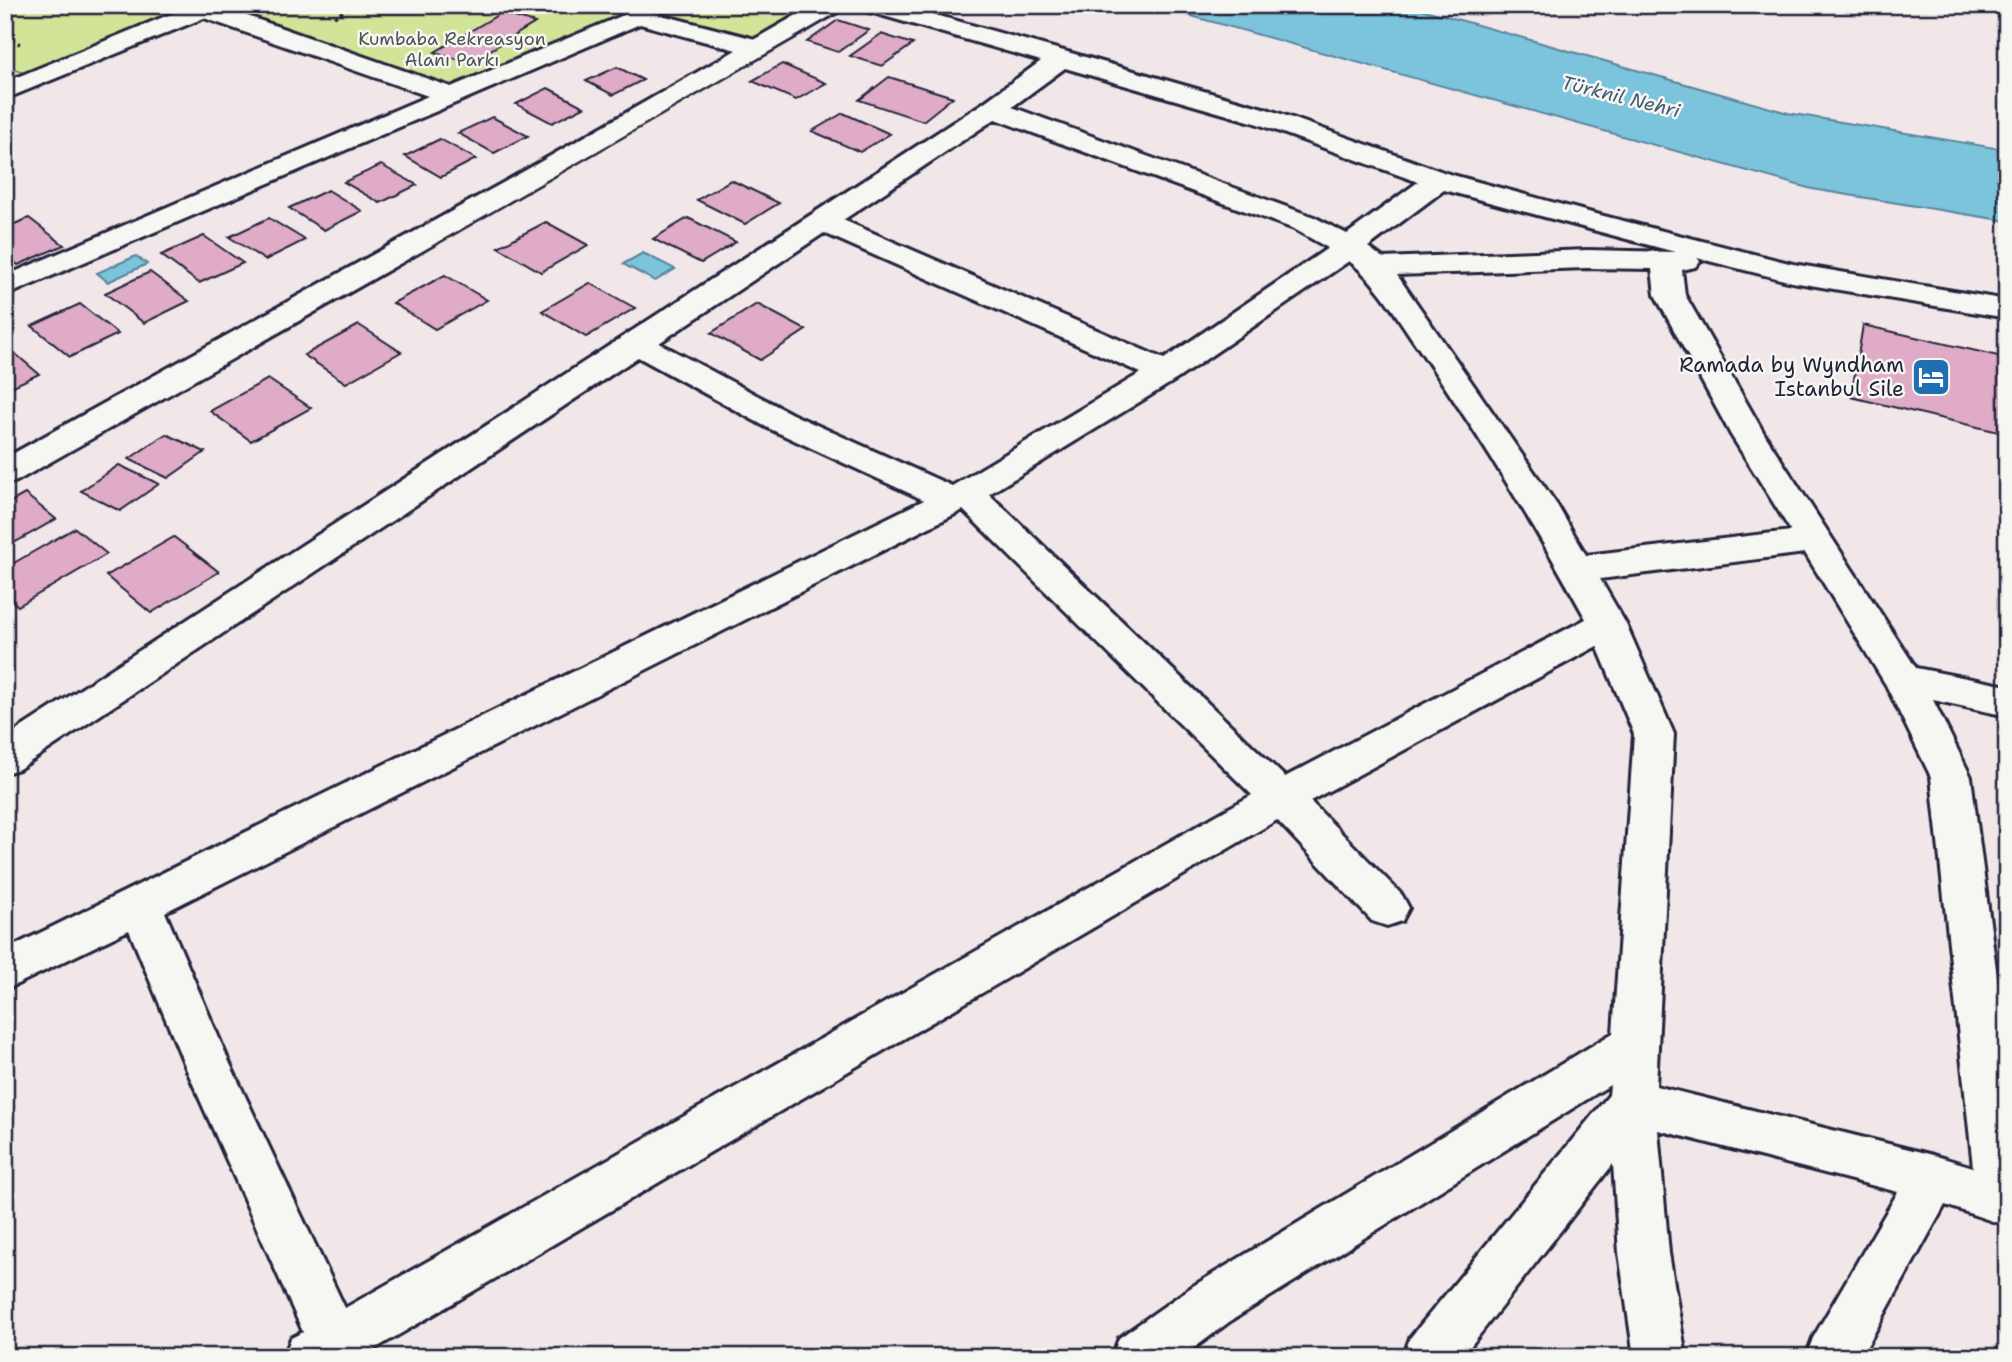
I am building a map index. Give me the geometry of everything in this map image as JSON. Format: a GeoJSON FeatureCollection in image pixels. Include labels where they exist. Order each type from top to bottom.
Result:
{"type":"FeatureCollection","features":[{"type":"Feature","properties":{"kind":"street"},"geometry":{"type":"LineString","coordinates":[[5,473],[832,5]]}},
{"type":"Feature","properties":{"kind":"street"},"geometry":{"type":"LineString","coordinates":[[872,5],[1261,116],[1439,180],[1792,273],[2007,309]]}},
{"type":"Feature","properties":{"kind":"street"},"geometry":{"type":"LineString","coordinates":[[5,90],[198,7],[452,96]]}},
{"type":"Feature","properties":{"kind":"street"},"geometry":{"type":"LineString","coordinates":[[5,287],[638,16],[759,48]]}},
{"type":"Feature","properties":{"kind":"street"},"geometry":{"type":"LineString","coordinates":[[5,758],[638,344],[992,108],[1062,58]]}},
{"type":"Feature","properties":{"kind":"street"},"geometry":{"type":"LineString","coordinates":[[992,108],[1304,223],[1349,247],[1376,267],[1442,359],[1545,513],[1607,624],[1654,734],[1632,1102],[1644,1253],[1660,1357]]}},
{"type":"Feature","properties":{"kind":"street"},"geometry":{"type":"LineString","coordinates":[[5,971],[960,496],[1166,372],[1349,247],[1439,180]]}},
{"type":"Feature","properties":{"kind":"street"},"geometry":{"type":"LineString","coordinates":[[822,221],[1166,372]]}},
{"type":"Feature","properties":{"kind":"street"},"geometry":{"type":"LineString","coordinates":[[1376,267],[1587,259],[1750,263]]}},
{"type":"Feature","properties":{"kind":"street"},"geometry":{"type":"LineString","coordinates":[[1632,1102],[1933,1178],[2004,1201],[1951,777],[1903,680],[1748,435],[1671,295],[1666,261]]}},
{"type":"Feature","properties":{"kind":"street"},"geometry":{"type":"LineString","coordinates":[[638,344],[780,421],[960,496],[1281,799],[1387,908]]}},
{"type":"Feature","properties":{"kind":"street"},"geometry":{"type":"LineString","coordinates":[[1576,569],[1815,540]]}},
{"type":"Feature","properties":{"kind":"street"},"geometry":{"type":"LineString","coordinates":[[140,905],[328,1352],[1281,799],[1607,624]]}},
{"type":"Feature","properties":{"kind":"street"},"geometry":{"type":"LineString","coordinates":[[1903,680],[2007,701]]}},
{"type":"Feature","properties":{"kind":"street"},"geometry":{"type":"LineString","coordinates":[[1138,1357],[1210,1304],[1635,1044]]}},
{"type":"Feature","properties":{"kind":"street"},"geometry":{"type":"LineString","coordinates":[[1429,1357],[1632,1102]]}},
{"type":"Feature","properties":{"kind":"street"},"geometry":{"type":"LineString","coordinates":[[1832,1357],[1933,1178]]}},
{"type":"Feature","properties":{"kind":"green space","name":"Kumbaba Rekreasyon Alanı Parkı"},"geometry":{"type":"Polygon","coordinates":[[[5,5],[832,5],[759,48],[638,16],[452,96],[203,10],[35,78],[5,65],[5,5]]]}},
{"type":"Feature","properties":{"kind":"water","name":"Türknil Nehri"},"geometry":{"type":"Polygon","coordinates":[[[1152,5],[1407,5],[1788,113],[2007,150],[2007,221],[1812,189],[1152,5]]]}},
{"type":"Feature","properties":{"kind":"water"},"geometry":{"type":"Polygon","coordinates":[[[643,253],[675,269],[655,281],[623,264],[643,253]]]}},
{"type":"Feature","properties":{"kind":"water"},"geometry":{"type":"Polygon","coordinates":[[[136,256],[147,264],[108,282],[97,273],[136,256]]]}},
{"type":"Feature","properties":{"kind":"building"},"geometry":{"type":"Polygon","coordinates":[[[501,13],[535,23],[469,63],[435,52],[501,13]]]}},
{"type":"Feature","properties":{"kind":"building"},"geometry":{"type":"Polygon","coordinates":[[[838,20],[869,30],[838,52],[807,42],[838,20]]]}},
{"type":"Feature","properties":{"kind":"building"},"geometry":{"type":"Polygon","coordinates":[[[881,34],[913,44],[882,66],[850,56],[881,34]]]}},
{"type":"Feature","properties":{"kind":"building"},"geometry":{"type":"Polygon","coordinates":[[[782,64],[826,83],[796,100],[752,81],[782,64]]]}},
{"type":"Feature","properties":{"kind":"building"},"geometry":{"type":"Polygon","coordinates":[[[617,67],[643,80],[613,95],[586,81],[617,67]]]}},
{"type":"Feature","properties":{"kind":"building"},"geometry":{"type":"Polygon","coordinates":[[[889,77],[953,97],[923,121],[859,100],[889,77]]]}},
{"type":"Feature","properties":{"kind":"building"},"geometry":{"type":"Polygon","coordinates":[[[548,88],[584,107],[552,123],[516,104],[548,88]]]}},
{"type":"Feature","properties":{"kind":"building"},"geometry":{"type":"Polygon","coordinates":[[[843,113],[890,134],[860,152],[812,131],[843,113]]]}},
{"type":"Feature","properties":{"kind":"building"},"geometry":{"type":"Polygon","coordinates":[[[492,117],[528,136],[494,153],[458,133],[492,117]]]}},
{"type":"Feature","properties":{"kind":"building"},"geometry":{"type":"Polygon","coordinates":[[[440,139],[476,159],[441,177],[405,156],[440,139]]]}},
{"type":"Feature","properties":{"kind":"building"},"geometry":{"type":"Polygon","coordinates":[[[381,165],[417,185],[380,203],[344,182],[381,165]]]}},
{"type":"Feature","properties":{"kind":"building"},"geometry":{"type":"Polygon","coordinates":[[[731,180],[779,203],[745,224],[697,200],[731,180]]]}},
{"type":"Feature","properties":{"kind":"building"},"geometry":{"type":"Polygon","coordinates":[[[328,190],[362,211],[324,230],[289,208],[328,190]]]}},
{"type":"Feature","properties":{"kind":"building"},"geometry":{"type":"Polygon","coordinates":[[[29,218],[64,245],[18,265],[5,255],[5,228],[29,218]]]}},
{"type":"Feature","properties":{"kind":"building"},"geometry":{"type":"Polygon","coordinates":[[[269,218],[305,240],[265,260],[229,237],[269,218]]]}},
{"type":"Feature","properties":{"kind":"building"},"geometry":{"type":"Polygon","coordinates":[[[688,218],[736,242],[701,263],[653,239],[688,218]]]}},
{"type":"Feature","properties":{"kind":"building"},"geometry":{"type":"Polygon","coordinates":[[[546,222],[588,245],[541,272],[498,247],[546,222]]]}},
{"type":"Feature","properties":{"kind":"building"},"geometry":{"type":"Polygon","coordinates":[[[204,236],[243,263],[199,283],[161,255],[204,236]]]}},
{"type":"Feature","properties":{"kind":"building"},"geometry":{"type":"Polygon","coordinates":[[[150,272],[189,301],[144,323],[105,293],[150,272]]]}},
{"type":"Feature","properties":{"kind":"building"},"geometry":{"type":"Polygon","coordinates":[[[445,275],[487,300],[435,329],[393,303],[445,275]]]}},
{"type":"Feature","properties":{"kind":"building"},"geometry":{"type":"Polygon","coordinates":[[[590,283],[635,308],[586,337],[542,311],[590,283]]]}},
{"type":"Feature","properties":{"kind":"building"},"geometry":{"type":"Polygon","coordinates":[[[80,304],[118,334],[70,357],[32,326],[80,304]]]}},
{"type":"Feature","properties":{"kind":"building"},"geometry":{"type":"Polygon","coordinates":[[[757,304],[806,330],[760,360],[711,333],[757,304]]]}},
{"type":"Feature","properties":{"kind":"building"},"geometry":{"type":"Polygon","coordinates":[[[359,325],[401,352],[346,383],[304,355],[359,325]]]}},
{"type":"Feature","properties":{"kind":"building","name":"Ramada by Wyndham Istanbul Sile"},"geometry":{"type":"Polygon","coordinates":[[[1863,325],[2007,358],[2007,434],[1851,397],[1863,325]]]}},
{"type":"Feature","properties":{"kind":"building"},"geometry":{"type":"Polygon","coordinates":[[[5,345],[39,374],[5,390],[5,345]]]}},
{"type":"Feature","properties":{"kind":"building"},"geometry":{"type":"Polygon","coordinates":[[[268,379],[311,408],[251,441],[210,411],[268,379]]]}},
{"type":"Feature","properties":{"kind":"building"},"geometry":{"type":"Polygon","coordinates":[[[166,434],[205,452],[168,478],[129,459],[166,434]]]}},
{"type":"Feature","properties":{"kind":"building"},"geometry":{"type":"Polygon","coordinates":[[[119,465],[159,484],[120,511],[81,491],[119,465]]]}},
{"type":"Feature","properties":{"kind":"building"},"geometry":{"type":"Polygon","coordinates":[[[25,494],[56,519],[5,548],[5,505],[25,494]]]}},
{"type":"Feature","properties":{"kind":"building"},"geometry":{"type":"Polygon","coordinates":[[[75,528],[107,554],[18,606],[5,595],[5,568],[75,528]]]}},
{"type":"Feature","properties":{"kind":"building"},"geometry":{"type":"Polygon","coordinates":[[[174,537],[219,572],[151,613],[106,576],[174,537]]]}},
{"type":"Feature","properties":{"kind":"place","name":"Ramada by Wyndham Istanbul Sile"},"geometry":{"type":"Point","coordinates":[1931,377]}}]}
